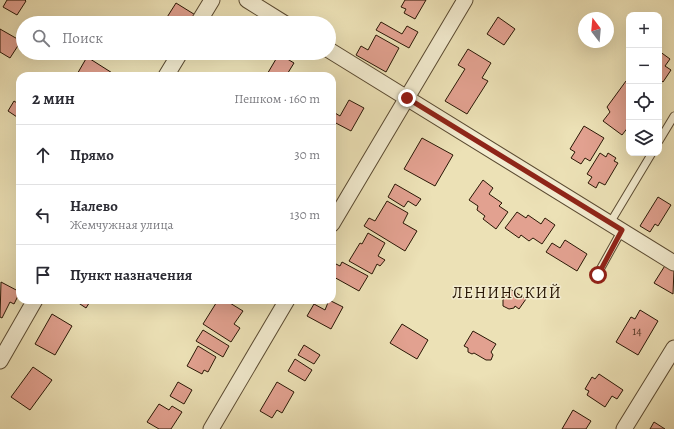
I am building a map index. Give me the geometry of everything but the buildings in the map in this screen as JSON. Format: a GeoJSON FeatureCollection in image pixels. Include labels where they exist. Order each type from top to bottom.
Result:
{"type":"FeatureCollection","features":[{"type":"Feature","properties":{"kind":"street"},"geometry":{"type":"LineString","coordinates":[[202,16],[212,0]]}},
{"type":"Feature","properties":{"kind":"street"},"geometry":{"type":"LineString","coordinates":[[247,0],[273,16]]}},
{"type":"Feature","properties":{"kind":"street"},"geometry":{"type":"LineString","coordinates":[[336,217],[465,0]]}},
{"type":"Feature","properties":{"kind":"street"},"geometry":{"type":"LineString","coordinates":[[336,54],[674,263]]}},
{"type":"Feature","properties":{"kind":"street"},"geometry":{"type":"LineString","coordinates":[[168,72],[176,60]]}},
{"type":"Feature","properties":{"kind":"street"},"geometry":{"type":"LineString","coordinates":[[0,361],[33,304]]}},
{"type":"Feature","properties":{"kind":"street"},"geometry":{"type":"LineString","coordinates":[[211,429],[285,304]]}},
{"type":"Feature","properties":{"kind":"street"},"geometry":{"type":"LineString","coordinates":[[624,429],[674,348]]}},
{"type":"Feature","properties":{"kind":"lane"},"geometry":{"type":"LineString","coordinates":[[662,136],[674,116]]}},
{"type":"Feature","properties":{"kind":"lane"},"geometry":{"type":"LineString","coordinates":[[598,275],[616,227],[651,156]]}},
{"type":"Feature","properties":{"kind":"district","name":"ЛЕНИНСКИЙ"},"geometry":{"type":"Point","coordinates":[507,292]}},
{"type":"Feature","properties":{"kind":"route"},"geometry":{"type":"LineString","coordinates":[[407,98],[622,230],[598,275]]}}]}
